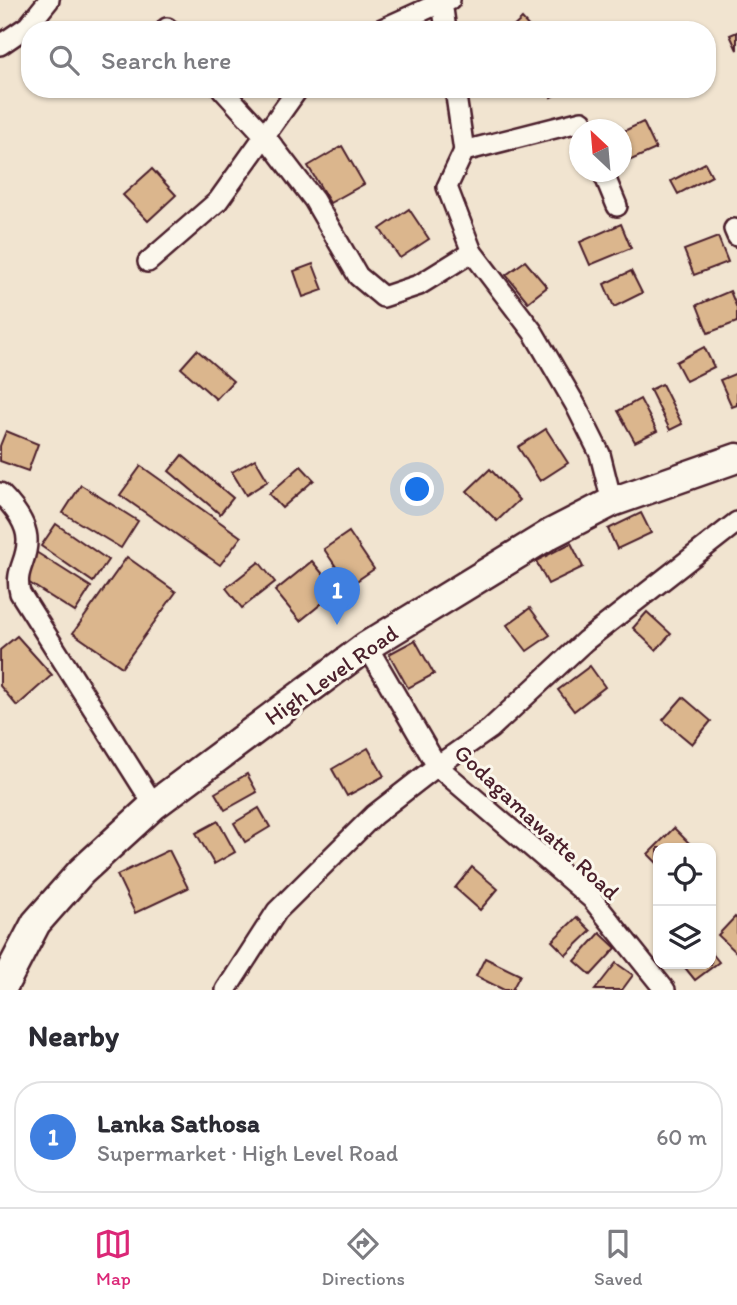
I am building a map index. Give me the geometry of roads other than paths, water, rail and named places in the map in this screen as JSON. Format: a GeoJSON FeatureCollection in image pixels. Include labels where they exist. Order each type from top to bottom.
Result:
{"type":"FeatureCollection","features":[{"type":"Feature","properties":{"kind":"highway","name":"High Level Road"},"geometry":{"type":"LineString","coordinates":[[1,990],[36,923],[82,872],[153,805],[366,646],[550,534],[612,502],[737,458]]}},
{"type":"Feature","properties":{"kind":"street"},"geometry":{"type":"LineString","coordinates":[[32,21],[49,0]]}},
{"type":"Feature","properties":{"kind":"street"},"geometry":{"type":"LineString","coordinates":[[400,21],[446,1],[446,21]]}},
{"type":"Feature","properties":{"kind":"street"},"geometry":{"type":"LineString","coordinates":[[0,45],[21,31]]}},
{"type":"Feature","properties":{"kind":"street"},"geometry":{"type":"LineString","coordinates":[[230,98],[265,136],[314,200],[358,276],[383,297],[419,285],[472,252]]}},
{"type":"Feature","properties":{"kind":"street"},"geometry":{"type":"LineString","coordinates":[[148,262],[218,201],[292,98]]}},
{"type":"Feature","properties":{"kind":"street"},"geometry":{"type":"LineString","coordinates":[[456,98],[464,152],[447,187],[472,252],[533,332],[575,404],[600,454],[612,502]]}},
{"type":"Feature","properties":{"kind":"street"},"geometry":{"type":"LineString","coordinates":[[464,152],[569,124]]}},
{"type":"Feature","properties":{"kind":"street"},"geometry":{"type":"LineString","coordinates":[[607,182],[617,206]]}},
{"type":"Feature","properties":{"kind":"street"},"geometry":{"type":"LineString","coordinates":[[0,493],[11,504],[26,530],[28,543],[17,576],[20,593],[153,805]]}},
{"type":"Feature","properties":{"kind":"street"},"geometry":{"type":"LineString","coordinates":[[226,990],[277,911],[374,815],[490,729],[585,641],[737,522]]}},
{"type":"Feature","properties":{"kind":"street","name":"Godagamawatte Road"},"geometry":{"type":"LineString","coordinates":[[366,646],[437,766],[592,899],[665,990]]}},
{"type":"Feature","properties":{"kind":"place","name":"Lanka Sathosa"},"geometry":{"type":"Point","coordinates":[337,625]}}]}
